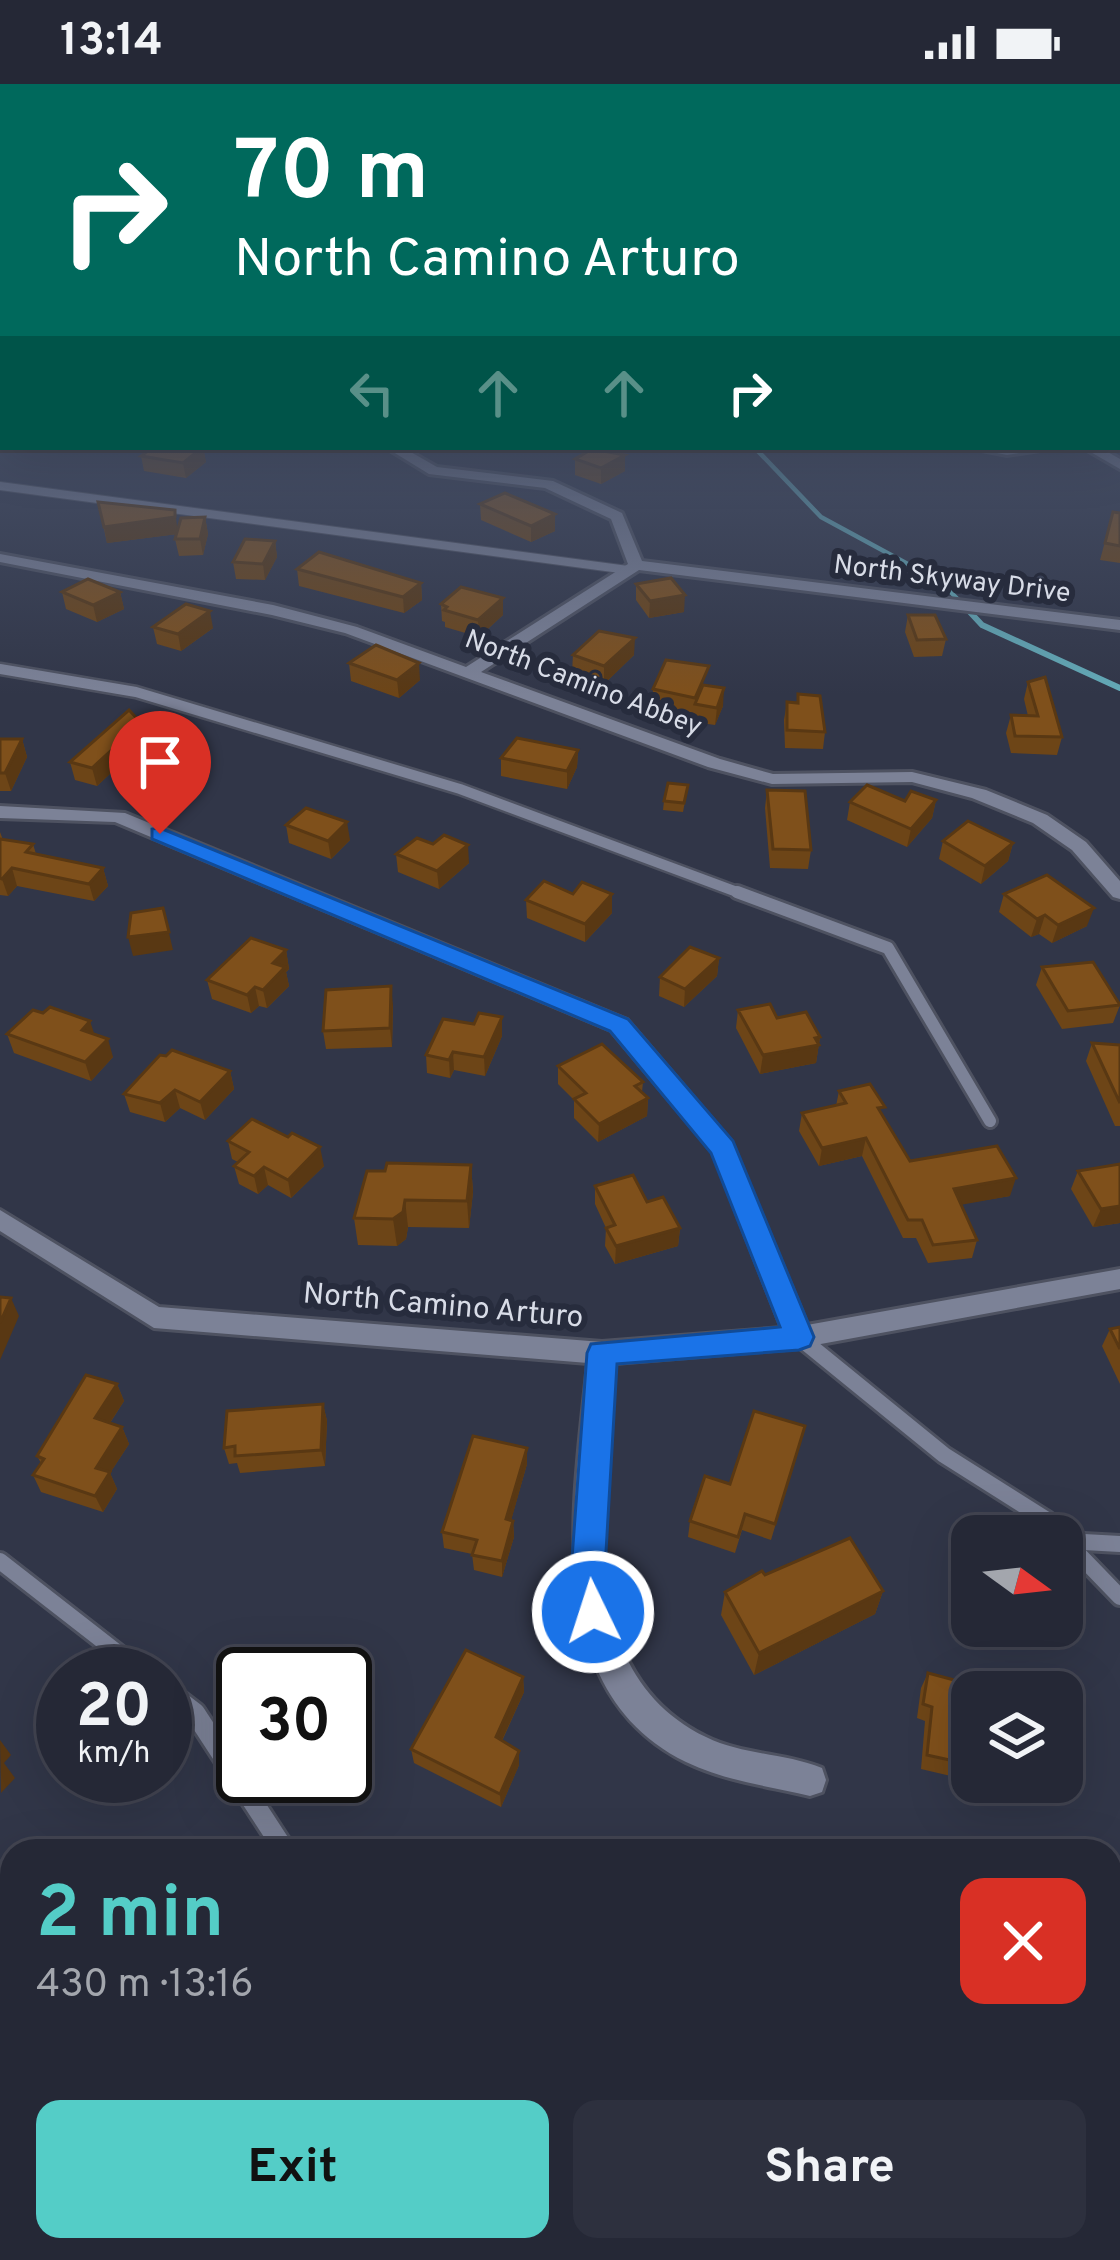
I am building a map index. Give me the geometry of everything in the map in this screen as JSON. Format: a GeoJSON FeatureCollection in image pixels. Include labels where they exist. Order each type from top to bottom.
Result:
{"type":"FeatureCollection","features":[{"type":"Feature","properties":{"kind":"street"},"geometry":{"type":"LineString","coordinates":[[472,670],[632,568],[617,516],[566,493]]}},
{"type":"Feature","properties":{"kind":"street","name":"North Camino Abbey"},"geometry":{"type":"LineString","coordinates":[[0,558],[351,629],[714,763],[772,779],[912,777],[979,794],[1040,819],[1079,846],[1120,893]]}},
{"type":"Feature","properties":{"kind":"street","name":"North Skyway Drive"},"geometry":{"type":"LineString","coordinates":[[632,568],[1120,625]]}},
{"type":"Feature","properties":{"kind":"street"},"geometry":{"type":"LineString","coordinates":[[0,812],[118,817],[619,1025],[723,1148],[799,1337]]}},
{"type":"Feature","properties":{"kind":"street","name":"North Camino Arturo"},"geometry":{"type":"LineString","coordinates":[[0,1219],[154,1317],[602,1353],[799,1337],[1120,1279]]}},
{"type":"Feature","properties":{"kind":"street"},"geometry":{"type":"LineString","coordinates":[[602,1353],[587,1586],[612,1671],[634,1706],[663,1731],[698,1750],[810,1780]]}},
{"type":"Feature","properties":{"kind":"lane"},"geometry":{"type":"LineString","coordinates":[[57,493],[632,568]]}},
{"type":"Feature","properties":{"kind":"lane"},"geometry":{"type":"LineString","coordinates":[[0,669],[136,692],[460,789],[887,948],[990,1121]]}},
{"type":"Feature","properties":{"kind":"lane"},"geometry":{"type":"LineString","coordinates":[[799,1337],[944,1455],[1039,1515]]}},
{"type":"Feature","properties":{"kind":"lane"},"geometry":{"type":"LineString","coordinates":[[1083,1540],[1120,1544]]}},
{"type":"Feature","properties":{"kind":"lane"},"geometry":{"type":"LineString","coordinates":[[1083,1559],[1120,1598]]}},
{"type":"Feature","properties":{"kind":"lane"},"geometry":{"type":"LineString","coordinates":[[0,1561],[110,1647]]}},
{"type":"Feature","properties":{"kind":"lane"},"geometry":{"type":"LineString","coordinates":[[192,1711],[277,1839]]}},
{"type":"Feature","properties":{"kind":"building"},"geometry":{"type":"Polygon","coordinates":[[[505,493],[555,514],[531,526],[480,504],[505,493]]]}},
{"type":"Feature","properties":{"kind":"building"},"geometry":{"type":"Polygon","coordinates":[[[98,502],[175,510],[175,517],[104,527],[98,502]]]}},
{"type":"Feature","properties":{"kind":"building"},"geometry":{"type":"Polygon","coordinates":[[[1113,512],[1120,513],[1120,546],[1105,543],[1113,512]]]}},
{"type":"Feature","properties":{"kind":"building"},"geometry":{"type":"Polygon","coordinates":[[[205,517],[200,539],[175,539],[181,518],[205,517]]]}},
{"type":"Feature","properties":{"kind":"building"},"geometry":{"type":"Polygon","coordinates":[[[245,539],[275,541],[263,564],[233,562],[245,539]]]}},
{"type":"Feature","properties":{"kind":"building"},"geometry":{"type":"Polygon","coordinates":[[[319,552],[421,583],[403,597],[297,569],[319,552]]]}},
{"type":"Feature","properties":{"kind":"building"},"geometry":{"type":"Polygon","coordinates":[[[671,578],[685,595],[650,601],[636,584],[671,578]]]}},
{"type":"Feature","properties":{"kind":"building"},"geometry":{"type":"Polygon","coordinates":[[[88,579],[120,592],[93,605],[62,592],[88,579]]]}},
{"type":"Feature","properties":{"kind":"building"},"geometry":{"type":"Polygon","coordinates":[[[461,587],[503,598],[478,620],[444,610],[447,607],[441,604],[461,587]]]}},
{"type":"Feature","properties":{"kind":"building"},"geometry":{"type":"Polygon","coordinates":[[[186,604],[210,611],[178,634],[153,627],[186,604]]]}},
{"type":"Feature","properties":{"kind":"building"},"geometry":{"type":"Polygon","coordinates":[[[908,615],[935,615],[946,639],[917,640],[908,615]]]}},
{"type":"Feature","properties":{"kind":"building"},"geometry":{"type":"Polygon","coordinates":[[[599,631],[635,638],[604,666],[573,655],[599,631]]]}},
{"type":"Feature","properties":{"kind":"building"},"geometry":{"type":"Polygon","coordinates":[[[376,645],[419,663],[397,680],[349,663],[376,645]]]}},
{"type":"Feature","properties":{"kind":"building"},"geometry":{"type":"Polygon","coordinates":[[[666,660],[709,666],[695,698],[653,689],[666,660]]]}},
{"type":"Feature","properties":{"kind":"building"},"geometry":{"type":"Polygon","coordinates":[[[1045,677],[1062,737],[1015,736],[1011,715],[1038,716],[1028,682],[1045,677]]]}},
{"type":"Feature","properties":{"kind":"building"},"geometry":{"type":"Polygon","coordinates":[[[703,685],[724,688],[717,708],[695,704],[703,685]]]}},
{"type":"Feature","properties":{"kind":"building"},"geometry":{"type":"Polygon","coordinates":[[[798,694],[820,696],[825,732],[787,730],[787,702],[798,703],[798,694]]]}},
{"type":"Feature","properties":{"kind":"building"},"geometry":{"type":"Polygon","coordinates":[[[129,710],[141,723],[92,768],[70,762],[129,710]]]}},
{"type":"Feature","properties":{"kind":"building"},"geometry":{"type":"Polygon","coordinates":[[[517,738],[578,750],[567,771],[501,758],[517,738]]]}},
{"type":"Feature","properties":{"kind":"building"},"geometry":{"type":"Polygon","coordinates":[[[0,739],[22,739],[5,773],[0,773],[0,739]]]}},
{"type":"Feature","properties":{"kind":"building"},"geometry":{"type":"Polygon","coordinates":[[[668,783],[688,785],[684,803],[664,801],[668,783]]]}},
{"type":"Feature","properties":{"kind":"building"},"geometry":{"type":"Polygon","coordinates":[[[867,785],[905,801],[911,791],[936,800],[911,829],[850,802],[867,785]]]}},
{"type":"Feature","properties":{"kind":"building"},"geometry":{"type":"Polygon","coordinates":[[[767,790],[805,791],[811,850],[773,849],[767,790]]]}},
{"type":"Feature","properties":{"kind":"building"},"geometry":{"type":"Polygon","coordinates":[[[306,808],[347,822],[328,841],[286,825],[306,808]]]}},
{"type":"Feature","properties":{"kind":"building"},"geometry":{"type":"Polygon","coordinates":[[[968,821],[1013,843],[985,866],[943,841],[968,821]]]}},
{"type":"Feature","properties":{"kind":"building"},"geometry":{"type":"Polygon","coordinates":[[[444,835],[468,845],[437,871],[396,854],[417,838],[433,844],[444,835]]]}},
{"type":"Feature","properties":{"kind":"building"},"geometry":{"type":"Polygon","coordinates":[[[0,839],[33,844],[26,852],[103,868],[89,884],[12,868],[2,879],[0,839]]]}},
{"type":"Feature","properties":{"kind":"building"},"geometry":{"type":"Polygon","coordinates":[[[1047,875],[1094,908],[1058,925],[1045,915],[1037,919],[1004,894],[1047,875]]]}},
{"type":"Feature","properties":{"kind":"building"},"geometry":{"type":"Polygon","coordinates":[[[544,881],[573,894],[582,882],[612,894],[585,924],[526,900],[544,881]]]}},
{"type":"Feature","properties":{"kind":"building"},"geometry":{"type":"Polygon","coordinates":[[[163,908],[169,932],[128,937],[131,913],[163,908]]]}},
{"type":"Feature","properties":{"kind":"building"},"geometry":{"type":"Polygon","coordinates":[[[251,938],[286,950],[273,963],[285,967],[263,990],[255,987],[247,995],[207,980],[251,938]]]}},
{"type":"Feature","properties":{"kind":"building"},"geometry":{"type":"Polygon","coordinates":[[[690,947],[719,958],[685,989],[660,977],[690,947]]]}},
{"type":"Feature","properties":{"kind":"building"},"geometry":{"type":"Polygon","coordinates":[[[1093,962],[1120,1005],[1068,1011],[1042,967],[1093,962]]]}},
{"type":"Feature","properties":{"kind":"building"},"geometry":{"type":"Polygon","coordinates":[[[391,986],[390,1028],[323,1031],[326,990],[391,986]]]}},
{"type":"Feature","properties":{"kind":"building"},"geometry":{"type":"Polygon","coordinates":[[[770,1004],[777,1018],[806,1012],[820,1037],[815,1038],[819,1045],[763,1055],[738,1010],[770,1004]]]}},
{"type":"Feature","properties":{"kind":"building"},"geometry":{"type":"Polygon","coordinates":[[[50,1007],[90,1021],[82,1030],[108,1039],[85,1062],[7,1034],[33,1010],[43,1013],[50,1007]]]}},
{"type":"Feature","properties":{"kind":"building"},"geometry":{"type":"Polygon","coordinates":[[[479,1013],[502,1017],[484,1057],[453,1052],[449,1060],[426,1055],[443,1019],[474,1024],[479,1013]]]}},
{"type":"Feature","properties":{"kind":"building"},"geometry":{"type":"Polygon","coordinates":[[[1092,1043],[1120,1045],[1120,1103],[1092,1043]]]}},
{"type":"Feature","properties":{"kind":"building"},"geometry":{"type":"Polygon","coordinates":[[[602,1044],[643,1082],[635,1086],[648,1098],[599,1124],[574,1099],[586,1093],[558,1066],[602,1044]]]}},
{"type":"Feature","properties":{"kind":"building"},"geometry":{"type":"Polygon","coordinates":[[[172,1050],[230,1071],[200,1102],[175,1090],[160,1103],[124,1094],[160,1055],[172,1050]]]}},
{"type":"Feature","properties":{"kind":"building"},"geometry":{"type":"Polygon","coordinates":[[[870,1084],[885,1107],[878,1108],[910,1161],[997,1146],[1016,1178],[954,1189],[977,1240],[933,1245],[922,1220],[908,1220],[866,1138],[822,1148],[802,1113],[846,1103],[839,1091],[870,1084]]]}},
{"type":"Feature","properties":{"kind":"building"},"geometry":{"type":"Polygon","coordinates":[[[252,1119],[320,1147],[288,1180],[264,1167],[254,1176],[234,1166],[249,1152],[228,1141],[252,1119]]]}},
{"type":"Feature","properties":{"kind":"building"},"geometry":{"type":"Polygon","coordinates":[[[387,1163],[471,1165],[467,1201],[405,1200],[403,1212],[393,1219],[354,1218],[367,1171],[385,1171],[387,1163]]]}},
{"type":"Feature","properties":{"kind":"building"},"geometry":{"type":"Polygon","coordinates":[[[1120,1164],[1120,1206],[1101,1209],[1078,1171],[1120,1164]]]}},
{"type":"Feature","properties":{"kind":"building"},"geometry":{"type":"Polygon","coordinates":[[[633,1175],[647,1202],[663,1197],[680,1228],[616,1246],[606,1228],[615,1225],[595,1186],[633,1175]]]}},
{"type":"Feature","properties":{"kind":"building"},"geometry":{"type":"Polygon","coordinates":[[[0,1297],[11,1298],[0,1323],[0,1297]]]}},
{"type":"Feature","properties":{"kind":"building"},"geometry":{"type":"Polygon","coordinates":[[[1120,1327],[1120,1349],[1110,1329],[1120,1327]]]}},
{"type":"Feature","properties":{"kind":"building"},"geometry":{"type":"Polygon","coordinates":[[[86,1375],[117,1384],[95,1418],[122,1427],[96,1468],[110,1472],[95,1496],[33,1475],[44,1459],[37,1456],[86,1375]]]}},
{"type":"Feature","properties":{"kind":"building"},"geometry":{"type":"Polygon","coordinates":[[[323,1404],[321,1450],[235,1456],[235,1446],[224,1448],[227,1411],[323,1404]]]}},
{"type":"Feature","properties":{"kind":"building"},"geometry":{"type":"Polygon","coordinates":[[[754,1411],[805,1426],[775,1524],[745,1514],[738,1537],[690,1521],[705,1476],[730,1484],[754,1411]]]}},
{"type":"Feature","properties":{"kind":"building"},"geometry":{"type":"Polygon","coordinates":[[[473,1436],[527,1448],[506,1519],[513,1521],[502,1561],[472,1555],[477,1540],[442,1532],[473,1436]]]}},
{"type":"Feature","properties":{"kind":"building"},"geometry":{"type":"Polygon","coordinates":[[[850,1538],[883,1591],[759,1653],[725,1592],[762,1571],[765,1575],[850,1538]]]}},
{"type":"Feature","properties":{"kind":"building"},"geometry":{"type":"Polygon","coordinates":[[[466,1650],[523,1677],[496,1737],[519,1751],[500,1794],[411,1749],[466,1650]]]}},
{"type":"Feature","properties":{"kind":"building"},"geometry":{"type":"Polygon","coordinates":[[[928,1673],[951,1679],[951,1760],[927,1755],[932,1707],[923,1704],[928,1673]]]}},
{"type":"Feature","properties":{"kind":"waterway"},"geometry":{"type":"LineString","coordinates":[[798,493],[821,517],[941,582],[972,614]]}},
{"type":"Feature","properties":{"kind":"waterway"},"geometry":{"type":"LineString","coordinates":[[969,611],[982,625],[1120,688]]}},
{"type":"Feature","properties":{"kind":"route"},"geometry":{"type":"LineString","coordinates":[[160,834],[619,1025],[723,1148],[799,1337],[602,1353],[587,1586],[593,1612]]}}]}
